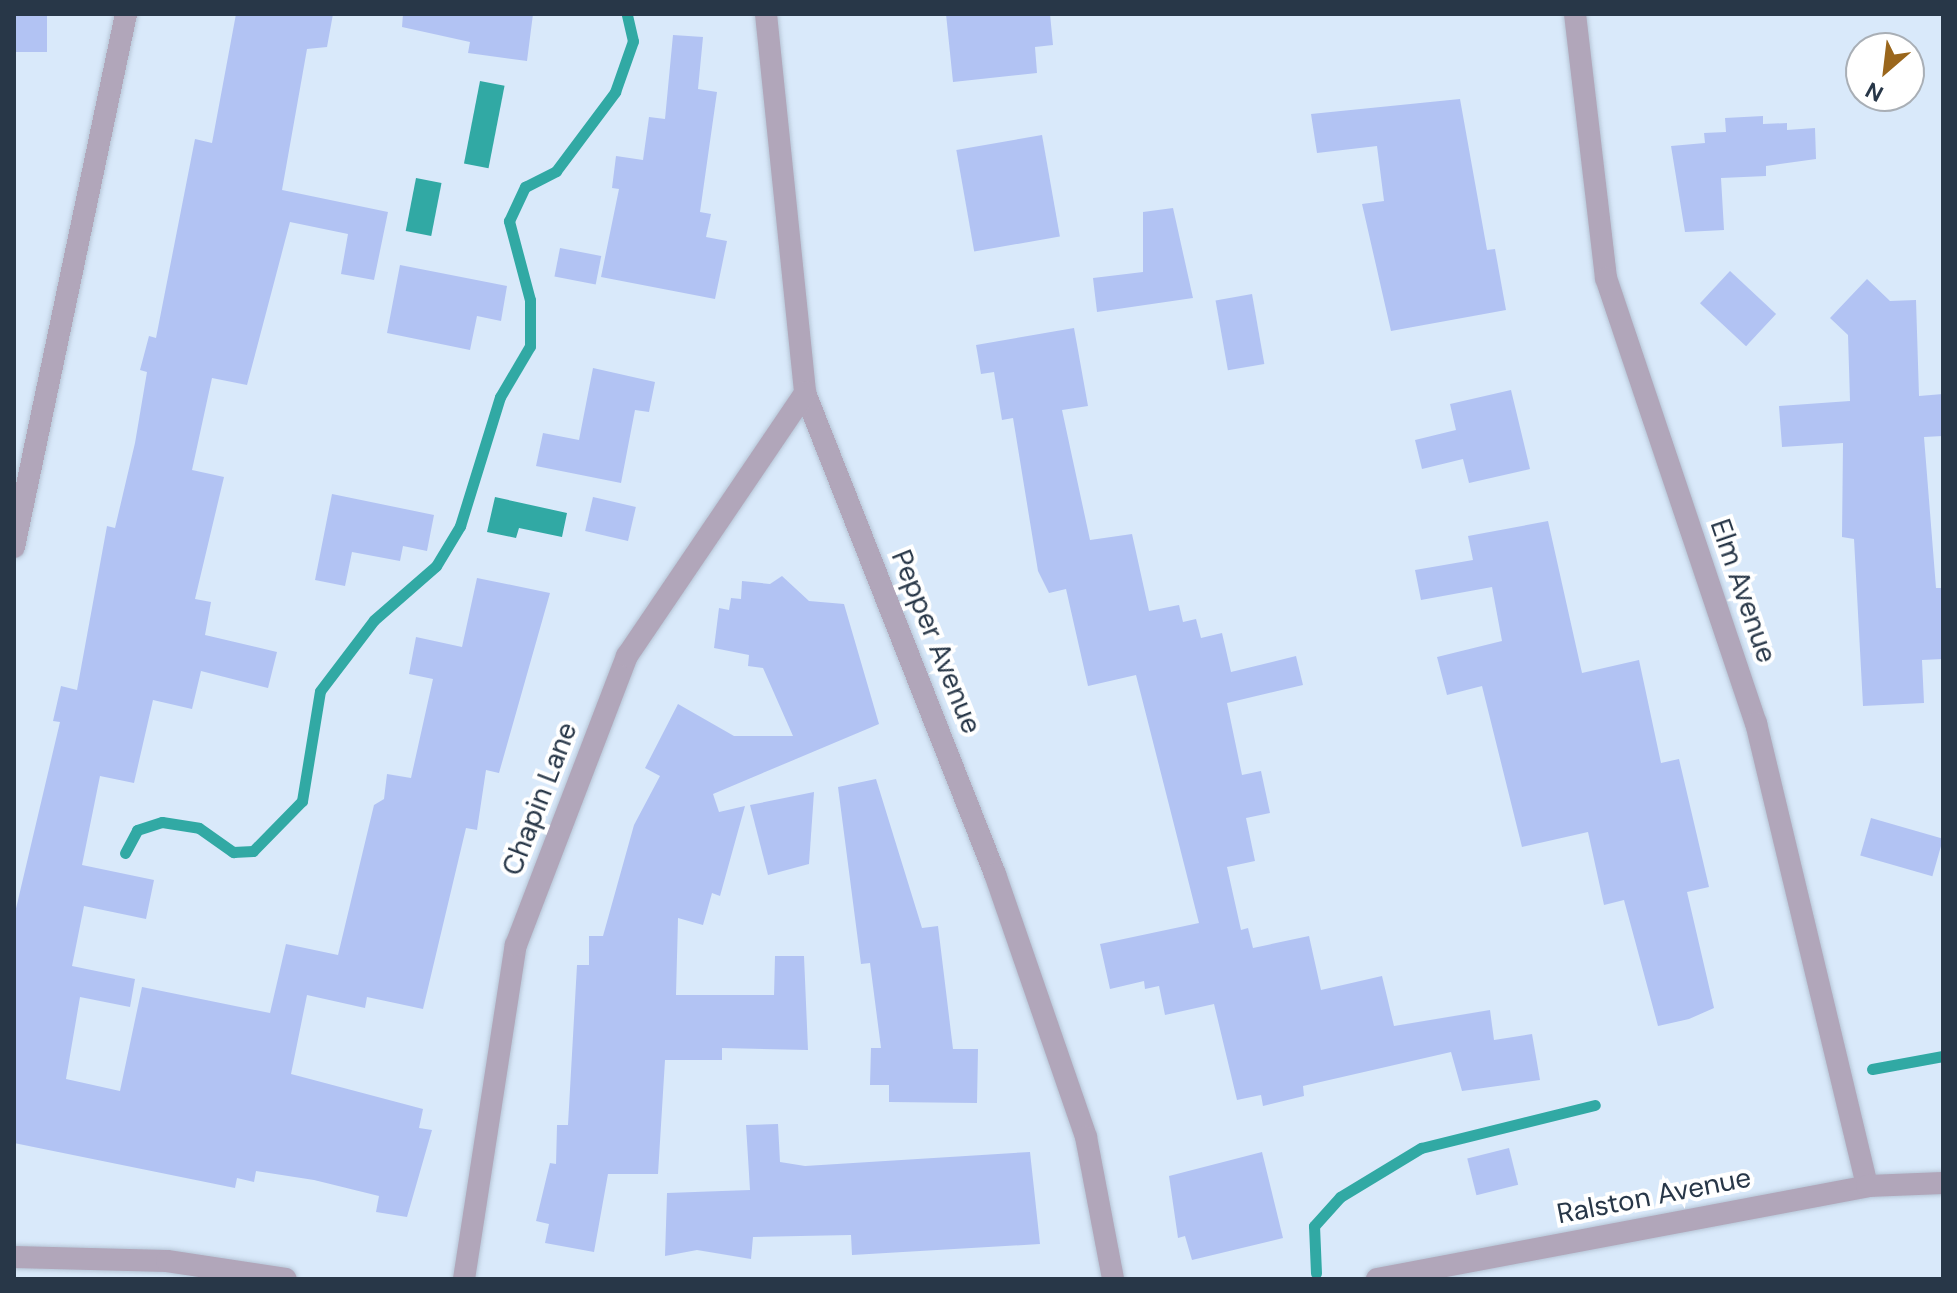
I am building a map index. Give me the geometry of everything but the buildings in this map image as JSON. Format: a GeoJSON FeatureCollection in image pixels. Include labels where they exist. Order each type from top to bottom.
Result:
{"type":"FeatureCollection","features":[{"type":"Feature","properties":{"kind":"street"},"geometry":{"type":"LineString","coordinates":[[14,547],[126,14]]}},
{"type":"Feature","properties":{"kind":"street","name":"Pepper Avenue"},"geometry":{"type":"LineString","coordinates":[[766,14],[805,393],[995,874],[1086,1137],[1113,1279]]}},
{"type":"Feature","properties":{"kind":"street","name":"Elm Avenue"},"geometry":{"type":"LineString","coordinates":[[1575,14],[1606,278],[1756,723],[1867,1186]]}},
{"type":"Feature","properties":{"kind":"street","name":"Chapin Lane"},"geometry":{"type":"LineString","coordinates":[[464,1279],[516,945],[627,656],[805,393]]}},
{"type":"Feature","properties":{"kind":"street","name":"Ralston Avenue"},"geometry":{"type":"LineString","coordinates":[[1377,1279],[1867,1186],[1943,1183]]}},
{"type":"Feature","properties":{"kind":"street"},"geometry":{"type":"LineString","coordinates":[[14,1257],[167,1261],[286,1279]]}},
{"type":"Feature","properties":{"kind":"shaded area"},"geometry":{"type":"Polygon","coordinates":[[[480,81],[505,86],[489,168],[464,163],[480,81]]]}},
{"type":"Feature","properties":{"kind":"shaded area"},"geometry":{"type":"Polygon","coordinates":[[[416,178],[442,183],[431,236],[406,231],[416,178]]]}},
{"type":"Feature","properties":{"kind":"shaded area"},"geometry":{"type":"Polygon","coordinates":[[[495,497],[567,513],[562,537],[519,528],[516,538],[487,532],[495,497]]]}},
{"type":"Feature","properties":{"kind":"waterway"},"geometry":{"type":"LineString","coordinates":[[125,853],[137,830],[162,822],[199,828],[233,852],[253,851],[302,801],[320,691],[374,620],[436,566],[460,526],[500,397],[530,346],[530,300],[509,221],[525,187],[556,171],[615,92],[633,41],[627,14]]}},
{"type":"Feature","properties":{"kind":"waterway"},"geometry":{"type":"LineString","coordinates":[[1872,1069],[1943,1056]]}},
{"type":"Feature","properties":{"kind":"waterway"},"geometry":{"type":"LineString","coordinates":[[1316,1273],[1314,1226],[1340,1197],[1421,1148],[1595,1105]]}}]}
